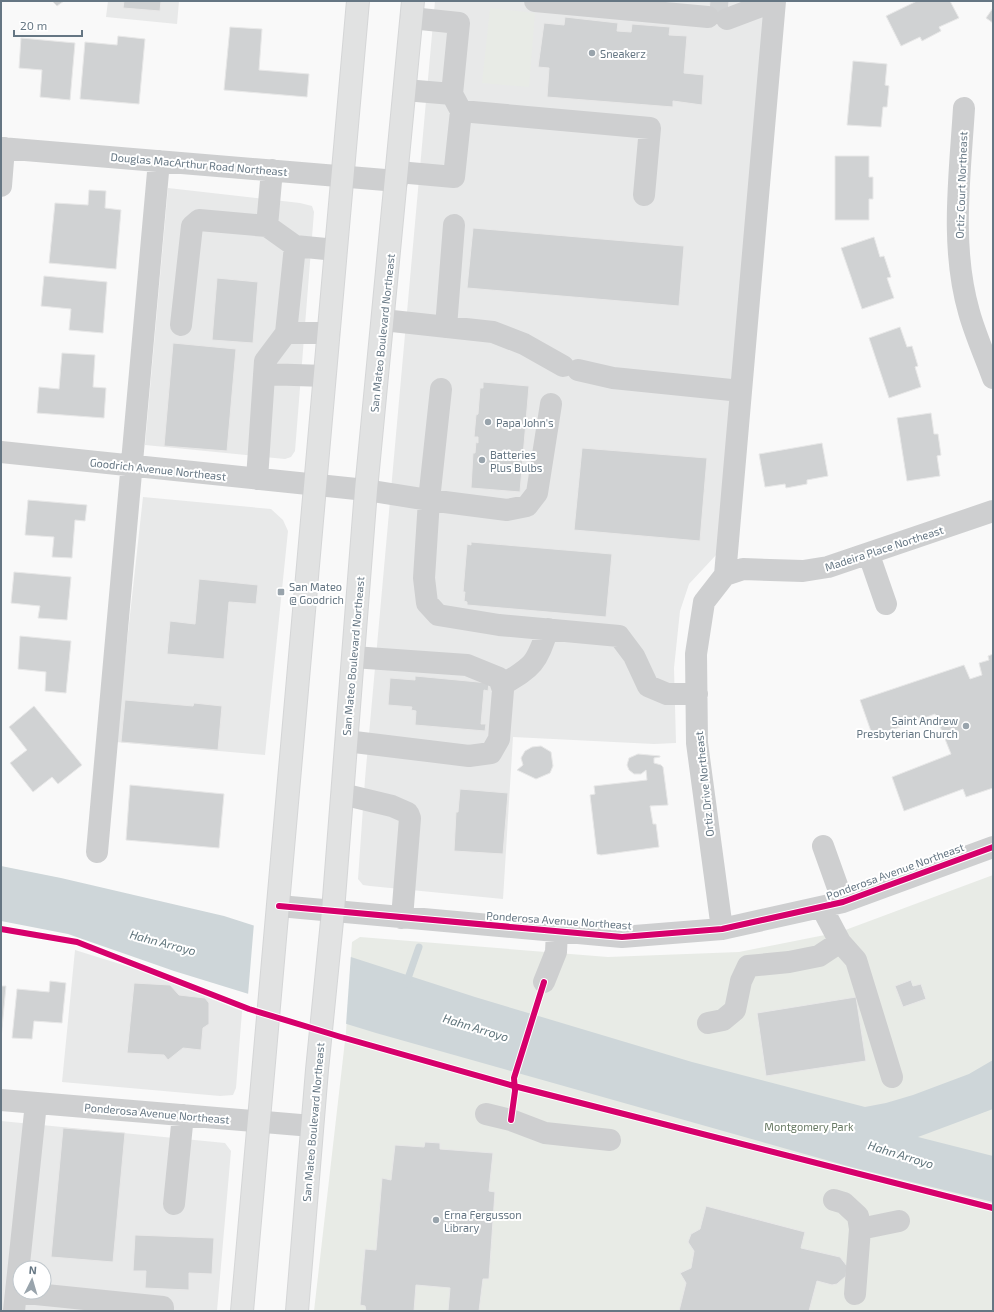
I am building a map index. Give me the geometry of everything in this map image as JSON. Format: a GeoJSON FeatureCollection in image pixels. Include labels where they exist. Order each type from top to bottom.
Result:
{"type":"FeatureCollection","features":[{"type":"Feature","properties":{"kind":"main road"},"geometry":{"type":"LineString","coordinates":[[242,1311],[358,1]]}},
{"type":"Feature","properties":{"kind":"main road","name":"San Mateo Boulevard Northeast"},"geometry":{"type":"LineString","coordinates":[[297,1311],[312,1126],[332,919],[366,490],[412,9]]}},
{"type":"Feature","properties":{"kind":"street"},"geometry":{"type":"LineString","coordinates":[[535,1],[717,18],[775,1],[725,575]]}},
{"type":"Feature","properties":{"kind":"street"},"geometry":{"type":"LineString","coordinates":[[412,9],[459,23],[456,102]]}},
{"type":"Feature","properties":{"kind":"street"},"geometry":{"type":"LineString","coordinates":[[405,90],[456,102],[539,118],[650,128],[644,195]]}},
{"type":"Feature","properties":{"kind":"street","name":"Douglas MacArthur Road Northeast"},"geometry":{"type":"LineString","coordinates":[[3,148],[342,176],[454,177],[456,102]]}},
{"type":"Feature","properties":{"kind":"street","name":"Ortiz Court Northeast"},"geometry":{"type":"LineString","coordinates":[[964,108],[958,221],[960,267],[969,311],[993,378]]}},
{"type":"Feature","properties":{"kind":"street"},"geometry":{"type":"LineString","coordinates":[[1,186],[3,148]]}},
{"type":"Feature","properties":{"kind":"street"},"geometry":{"type":"LineString","coordinates":[[97,852],[159,161]]}},
{"type":"Feature","properties":{"kind":"street"},"geometry":{"type":"LineString","coordinates":[[267,226],[272,170]]}},
{"type":"Feature","properties":{"kind":"street"},"geometry":{"type":"LineString","coordinates":[[181,326],[192,226],[199,220],[267,226],[294,246],[336,250]]}},
{"type":"Feature","properties":{"kind":"street"},"geometry":{"type":"LineString","coordinates":[[446,327],[454,225]]}},
{"type":"Feature","properties":{"kind":"street"},"geometry":{"type":"LineString","coordinates":[[257,479],[265,361],[286,333],[294,246]]}},
{"type":"Feature","properties":{"kind":"street"},"geometry":{"type":"LineString","coordinates":[[383,320],[493,332],[524,344],[570,368],[613,378],[741,391]]}},
{"type":"Feature","properties":{"kind":"street"},"geometry":{"type":"LineString","coordinates":[[286,333],[329,333]]}},
{"type":"Feature","properties":{"kind":"street"},"geometry":{"type":"LineString","coordinates":[[264,374],[325,376]]}},
{"type":"Feature","properties":{"kind":"street"},"geometry":{"type":"LineString","coordinates":[[441,389],[429,500],[424,578],[427,603],[432,609],[438,615],[499,625],[619,636],[634,656],[648,686],[667,694],[697,694]]}},
{"type":"Feature","properties":{"kind":"street","name":"Goodrich Avenue Northeast"},"geometry":{"type":"LineString","coordinates":[[1,452],[366,490],[507,510],[527,506],[537,493],[551,404]]}},
{"type":"Feature","properties":{"kind":"street","name":"Madeira Place Northeast"},"geometry":{"type":"LineString","coordinates":[[725,575],[743,569],[803,571],[828,568],[993,511]]}},
{"type":"Feature","properties":{"kind":"street"},"geometry":{"type":"LineString","coordinates":[[869,555],[886,604]]}},
{"type":"Feature","properties":{"kind":"street","name":"Ortiz Drive Northeast"},"geometry":{"type":"LineString","coordinates":[[722,929],[697,743],[696,654],[704,602],[725,575]]}},
{"type":"Feature","properties":{"kind":"street"},"geometry":{"type":"LineString","coordinates":[[502,685],[526,671],[538,657],[548,629]]}},
{"type":"Feature","properties":{"kind":"street"},"geometry":{"type":"LineString","coordinates":[[346,741],[468,756],[491,753],[499,739],[503,690],[500,678],[467,665],[353,657]]}},
{"type":"Feature","properties":{"kind":"street"},"geometry":{"type":"LineString","coordinates":[[342,794],[392,806],[408,813],[410,818],[402,918]]}},
{"type":"Feature","properties":{"kind":"street"},"geometry":{"type":"LineString","coordinates":[[823,846],[832,905],[840,942],[856,960],[892,1077]]}},
{"type":"Feature","properties":{"kind":"street","name":"Ponderosa Avenue Northeast"},"geometry":{"type":"LineString","coordinates":[[278,914],[332,919],[402,918],[622,937],[722,929],[832,905],[993,847]]}},
{"type":"Feature","properties":{"kind":"street"},"geometry":{"type":"LineString","coordinates":[[544,982],[556,952],[557,931]]}},
{"type":"Feature","properties":{"kind":"street"},"geometry":{"type":"LineString","coordinates":[[708,1023],[724,1020],[735,1010],[741,981],[748,966],[789,962],[819,956],[840,942]]}},
{"type":"Feature","properties":{"kind":"street","name":"Ponderosa Avenue Northeast"},"geometry":{"type":"LineString","coordinates":[[1,1100],[312,1126]]}},
{"type":"Feature","properties":{"kind":"street"},"geometry":{"type":"LineString","coordinates":[[36,1103],[15,1302],[163,1307],[163,1311]]}},
{"type":"Feature","properties":{"kind":"street"},"geometry":{"type":"LineString","coordinates":[[486,1114],[511,1120],[545,1133],[610,1140]]}},
{"type":"Feature","properties":{"kind":"street"},"geometry":{"type":"LineString","coordinates":[[174,1204],[183,1115]]}},
{"type":"Feature","properties":{"kind":"street"},"geometry":{"type":"LineString","coordinates":[[834,1200],[844,1203],[858,1216],[860,1229],[855,1294]]}},
{"type":"Feature","properties":{"kind":"street"},"geometry":{"type":"LineString","coordinates":[[860,1229],[899,1221]]}},
{"type":"Feature","properties":{"kind":"shaded area"},"geometry":{"type":"Polygon","coordinates":[[[108,1],[179,1],[177,24],[106,17],[108,1]]]}},
{"type":"Feature","properties":{"kind":"shaded area"},"geometry":{"type":"Polygon","coordinates":[[[435,1],[765,1],[717,554],[689,584],[680,611],[674,668],[676,743],[654,744],[513,737],[503,899],[370,886],[363,885],[358,879],[365,779],[435,1]]]}},
{"type":"Feature","properties":{"kind":"shaded area"},"geometry":{"type":"Polygon","coordinates":[[[168,188],[300,203],[312,206],[314,212],[295,451],[291,457],[285,459],[145,445],[168,188]]]}},
{"type":"Feature","properties":{"kind":"shaded area"},"geometry":{"type":"Polygon","coordinates":[[[143,497],[271,509],[283,520],[288,531],[265,755],[116,742],[143,497]]]}},
{"type":"Feature","properties":{"kind":"shaded area"},"geometry":{"type":"Polygon","coordinates":[[[75,950],[136,969],[242,1011],[236,1088],[233,1095],[220,1096],[62,1082],[75,950]]]}},
{"type":"Feature","properties":{"kind":"shaded area"},"geometry":{"type":"Polygon","coordinates":[[[1,1121],[225,1143],[231,1151],[217,1311],[1,1311],[1,1121]]]}},
{"type":"Feature","properties":{"kind":"green space"},"geometry":{"type":"Polygon","coordinates":[[[490,8],[535,13],[529,87],[482,83],[490,8]]]}},
{"type":"Feature","properties":{"kind":"green space","name":"Montgomery Park"},"geometry":{"type":"Polygon","coordinates":[[[993,875],[993,1311],[314,1311],[346,1032],[352,942],[360,937],[608,957],[739,952],[840,932],[993,875]]]}},
{"type":"Feature","properties":{"kind":"water","name":"Hahn Arroyo"},"geometry":{"type":"Polygon","coordinates":[[[1,866],[61,878],[224,916],[475,997],[692,1062],[865,1107],[886,1103],[913,1095],[969,1074],[993,1060],[993,1109],[918,1137],[993,1156],[993,1202],[851,1167],[376,1033],[174,971],[68,934],[1,921],[1,866]]]}},
{"type":"Feature","properties":{"kind":"pier"},"geometry":{"type":"Polygon","coordinates":[[[254,923],[351,954],[346,1025],[248,995],[254,923]]]}},
{"type":"Feature","properties":{"kind":"building"},"geometry":{"type":"Polygon","coordinates":[[[52,1],[64,1],[57,6],[52,1]]]}},
{"type":"Feature","properties":{"kind":"building"},"geometry":{"type":"Polygon","coordinates":[[[124,1],[161,1],[160,11],[123,8],[124,1]]]}},
{"type":"Feature","properties":{"kind":"building"},"geometry":{"type":"Polygon","coordinates":[[[710,1],[729,1],[727,25],[708,23],[710,1]]]}},
{"type":"Feature","properties":{"kind":"building"},"geometry":{"type":"Polygon","coordinates":[[[917,1],[950,1],[959,18],[939,27],[941,31],[922,41],[920,37],[901,46],[886,16],[917,1]]]}},
{"type":"Feature","properties":{"kind":"building"},"geometry":{"type":"Polygon","coordinates":[[[993,8],[993,23],[986,18],[993,8]]]}},
{"type":"Feature","properties":{"kind":"building"},"geometry":{"type":"Polygon","coordinates":[[[565,17],[618,23],[617,31],[631,32],[632,24],[670,27],[669,35],[687,36],[684,73],[704,75],[702,105],[673,101],[673,107],[547,97],[549,68],[538,67],[544,23],[564,25],[565,17]]]}},
{"type":"Feature","properties":{"kind":"building"},"geometry":{"type":"Polygon","coordinates":[[[230,27],[262,29],[259,70],[309,74],[307,97],[224,90],[230,27]]]}},
{"type":"Feature","properties":{"kind":"building"},"geometry":{"type":"Polygon","coordinates":[[[118,36],[145,39],[139,104],[80,99],[85,42],[117,45],[118,36]]]}},
{"type":"Feature","properties":{"kind":"building"},"geometry":{"type":"Polygon","coordinates":[[[21,38],[75,43],[70,100],[40,97],[42,70],[19,68],[21,38]]]}},
{"type":"Feature","properties":{"kind":"building"},"geometry":{"type":"Polygon","coordinates":[[[853,61],[887,64],[885,85],[889,86],[887,107],[883,107],[881,127],[847,125],[853,61]]]}},
{"type":"Feature","properties":{"kind":"building"},"geometry":{"type":"Polygon","coordinates":[[[835,156],[869,156],[869,177],[873,177],[873,199],[869,199],[869,220],[835,220],[835,156]]]}},
{"type":"Feature","properties":{"kind":"building"},"geometry":{"type":"Polygon","coordinates":[[[89,190],[106,191],[105,208],[121,210],[116,269],[49,263],[55,203],[88,205],[89,190]]]}},
{"type":"Feature","properties":{"kind":"building"},"geometry":{"type":"Polygon","coordinates":[[[473,228],[684,246],[679,306],[467,288],[473,228]]]}},
{"type":"Feature","properties":{"kind":"building"},"geometry":{"type":"Polygon","coordinates":[[[874,237],[880,257],[884,256],[891,277],[887,278],[894,298],[862,309],[841,248],[874,237]]]}},
{"type":"Feature","properties":{"kind":"building"},"geometry":{"type":"Polygon","coordinates":[[[44,276],[107,282],[103,333],[69,330],[71,309],[41,306],[44,276]]]}},
{"type":"Feature","properties":{"kind":"building"},"geometry":{"type":"Polygon","coordinates":[[[217,278],[258,282],[253,343],[212,340],[217,278]]]}},
{"type":"Feature","properties":{"kind":"building"},"geometry":{"type":"Polygon","coordinates":[[[900,327],[907,347],[912,346],[918,366],[915,367],[921,387],[889,398],[869,338],[900,327]]]}},
{"type":"Feature","properties":{"kind":"building"},"geometry":{"type":"Polygon","coordinates":[[[173,343],[236,349],[227,451],[164,446],[173,343]]]}},
{"type":"Feature","properties":{"kind":"building"},"geometry":{"type":"Polygon","coordinates":[[[62,353],[95,355],[93,387],[106,388],[104,418],[37,413],[39,387],[59,389],[62,353]]]}},
{"type":"Feature","properties":{"kind":"building"},"geometry":{"type":"Polygon","coordinates":[[[483,382],[529,386],[520,492],[471,488],[473,453],[475,453],[476,442],[478,443],[478,437],[474,437],[476,415],[478,414],[480,388],[483,388],[483,382]]]}},
{"type":"Feature","properties":{"kind":"building"},"geometry":{"type":"Polygon","coordinates":[[[931,413],[934,434],[938,434],[941,455],[937,456],[940,476],[907,481],[897,418],[931,413]]]}},
{"type":"Feature","properties":{"kind":"building"},"geometry":{"type":"Polygon","coordinates":[[[822,443],[828,476],[807,480],[807,484],[786,488],[785,484],[765,487],[759,454],[822,443]]]}},
{"type":"Feature","properties":{"kind":"building"},"geometry":{"type":"Polygon","coordinates":[[[582,448],[707,458],[700,541],[574,530],[582,448]]]}},
{"type":"Feature","properties":{"kind":"building"},"geometry":{"type":"Polygon","coordinates":[[[28,500],[87,505],[85,521],[75,520],[72,558],[52,557],[54,537],[25,535],[28,500]]]}},
{"type":"Feature","properties":{"kind":"building"},"geometry":{"type":"Polygon","coordinates":[[[471,542],[612,554],[606,617],[467,605],[467,602],[464,601],[465,592],[463,592],[467,544],[471,545],[471,542]]]}},
{"type":"Feature","properties":{"kind":"building"},"geometry":{"type":"Polygon","coordinates":[[[14,572],[71,577],[67,620],[38,618],[40,606],[11,603],[14,572]]]}},
{"type":"Feature","properties":{"kind":"building"},"geometry":{"type":"Polygon","coordinates":[[[199,579],[258,585],[256,604],[229,602],[224,659],[167,654],[170,621],[195,624],[199,579]]]}},
{"type":"Feature","properties":{"kind":"building"},"geometry":{"type":"Polygon","coordinates":[[[20,636],[71,641],[66,693],[45,691],[46,672],[18,669],[20,636]]]}},
{"type":"Feature","properties":{"kind":"building","name":"Saint Andrew Presbyterian Church"},"geometry":{"type":"Polygon","coordinates":[[[993,654],[993,788],[966,797],[963,789],[904,811],[892,777],[951,754],[935,714],[873,737],[860,700],[964,665],[970,679],[982,675],[979,663],[989,660],[988,656],[993,654]]]}},
{"type":"Feature","properties":{"kind":"building"},"geometry":{"type":"Polygon","coordinates":[[[415,676],[489,683],[488,691],[484,690],[481,724],[486,724],[485,731],[415,725],[416,711],[411,710],[412,707],[388,705],[390,678],[415,680],[415,676]]]}},
{"type":"Feature","properties":{"kind":"building"},"geometry":{"type":"Polygon","coordinates":[[[125,700],[193,706],[194,703],[222,706],[218,750],[121,742],[125,700]]]}},
{"type":"Feature","properties":{"kind":"building"},"geometry":{"type":"Polygon","coordinates":[[[34,706],[82,765],[58,784],[52,777],[33,792],[10,763],[27,750],[9,727],[34,706]]]}},
{"type":"Feature","properties":{"kind":"building"},"geometry":{"type":"Polygon","coordinates":[[[541,746],[551,752],[553,766],[550,773],[536,779],[517,770],[523,765],[521,758],[525,751],[532,747],[541,746]]]}},
{"type":"Feature","properties":{"kind":"building"},"geometry":{"type":"Polygon","coordinates":[[[638,754],[660,756],[654,758],[654,763],[663,767],[668,805],[650,806],[653,824],[656,824],[659,847],[601,855],[597,854],[590,795],[595,794],[594,786],[647,780],[646,770],[641,774],[634,774],[629,770],[627,765],[629,758],[638,754]]]}},
{"type":"Feature","properties":{"kind":"building"},"geometry":{"type":"Polygon","coordinates":[[[130,785],[224,794],[219,848],[126,840],[130,785]]]}},
{"type":"Feature","properties":{"kind":"building"},"geometry":{"type":"Polygon","coordinates":[[[460,789],[508,793],[503,854],[454,851],[456,812],[458,812],[460,789]]]}},
{"type":"Feature","properties":{"kind":"building"},"geometry":{"type":"Polygon","coordinates":[[[911,980],[913,986],[921,984],[926,999],[903,1007],[895,986],[911,980]]]}},
{"type":"Feature","properties":{"kind":"building"},"geometry":{"type":"Polygon","coordinates":[[[50,981],[66,983],[62,1023],[34,1021],[32,1039],[12,1038],[17,989],[49,992],[50,981]]]}},
{"type":"Feature","properties":{"kind":"building"},"geometry":{"type":"Polygon","coordinates":[[[134,983],[170,985],[179,995],[205,998],[209,1003],[209,1024],[203,1028],[201,1050],[183,1048],[168,1060],[164,1055],[127,1053],[134,983]]]}},
{"type":"Feature","properties":{"kind":"building"},"geometry":{"type":"Polygon","coordinates":[[[1,986],[6,986],[1,1039],[1,986]]]}},
{"type":"Feature","properties":{"kind":"building"},"geometry":{"type":"Polygon","coordinates":[[[856,997],[866,1061],[766,1076],[757,1013],[856,997]]]}},
{"type":"Feature","properties":{"kind":"building"},"geometry":{"type":"Polygon","coordinates":[[[63,1128],[125,1133],[113,1262],[51,1257],[63,1128]]]}},
{"type":"Feature","properties":{"kind":"building","name":"Erna Fergusson Library"},"geometry":{"type":"Polygon","coordinates":[[[425,1142],[440,1143],[440,1149],[493,1153],[489,1191],[495,1192],[489,1279],[483,1279],[479,1311],[448,1311],[450,1288],[416,1285],[414,1311],[366,1311],[365,1306],[360,1305],[365,1249],[376,1250],[382,1178],[391,1180],[395,1145],[424,1147],[425,1142]]]}},
{"type":"Feature","properties":{"kind":"building"},"geometry":{"type":"Polygon","coordinates":[[[706,1206],[805,1232],[801,1248],[840,1257],[847,1266],[846,1276],[837,1284],[832,1285],[817,1281],[809,1311],[679,1311],[686,1283],[680,1273],[691,1268],[694,1251],[688,1242],[691,1234],[700,1229],[706,1206]]]}},
{"type":"Feature","properties":{"kind":"building"},"geometry":{"type":"Polygon","coordinates":[[[135,1235],[214,1238],[212,1274],[189,1273],[189,1290],[145,1288],[146,1271],[133,1271],[135,1235]]]}},
{"type":"Feature","properties":{"kind":"waterway"},"geometry":{"type":"LineString","coordinates":[[406,984],[419,947]]}},
{"type":"Feature","properties":{"kind":"cycle path"},"geometry":{"type":"LineString","coordinates":[[279,906],[622,937],[722,929],[843,902],[993,847]]}},
{"type":"Feature","properties":{"kind":"cycle path"},"geometry":{"type":"LineString","coordinates":[[1,929],[77,942],[249,1009],[341,1037],[514,1086],[993,1208]]}},
{"type":"Feature","properties":{"kind":"cycle path"},"geometry":{"type":"LineString","coordinates":[[511,1120],[515,1091],[514,1078],[544,982]]}},
{"type":"Feature","properties":{"kind":"place","name":"Sneakerz"},"geometry":{"type":"Point","coordinates":[592,53]}},
{"type":"Feature","properties":{"kind":"place","name":"Papa John's"},"geometry":{"type":"Point","coordinates":[488,422]}},
{"type":"Feature","properties":{"kind":"place","name":"Batteries Plus Bulbs"},"geometry":{"type":"Point","coordinates":[482,460]}},
{"type":"Feature","properties":{"kind":"place","name":"San Mateo @ Goodrich"},"geometry":{"type":"Point","coordinates":[281,592]}},
{"type":"Feature","properties":{"kind":"place","name":"Saint Andrew Presbyterian Church"},"geometry":{"type":"Point","coordinates":[966,726]}},
{"type":"Feature","properties":{"kind":"place","name":"Erna Fergusson Library"},"geometry":{"type":"Point","coordinates":[436,1220]}}]}
